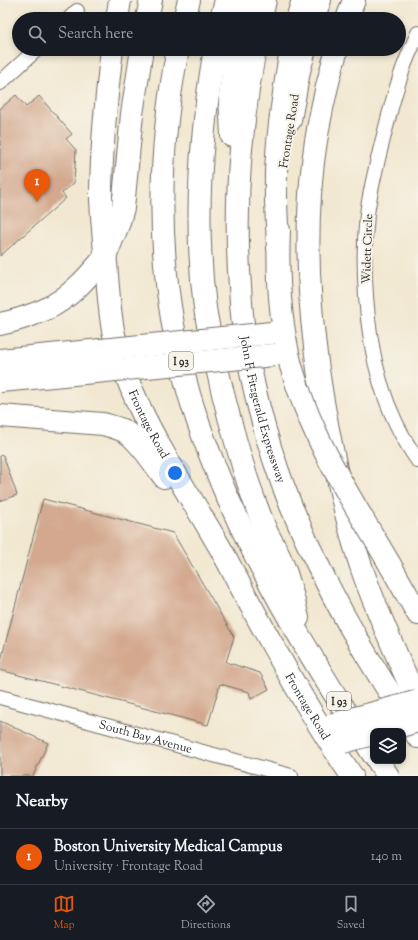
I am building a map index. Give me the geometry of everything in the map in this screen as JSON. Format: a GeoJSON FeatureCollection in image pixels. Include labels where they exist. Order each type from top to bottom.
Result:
{"type":"FeatureCollection","features":[{"type":"Feature","properties":{"kind":"main road"},"geometry":{"type":"LineString","coordinates":[[118,12],[120,0]]}},
{"type":"Feature","properties":{"kind":"main road"},"geometry":{"type":"LineString","coordinates":[[148,12],[151,0]]}},
{"type":"Feature","properties":{"kind":"main road"},"geometry":{"type":"LineString","coordinates":[[186,12],[189,0]]}},
{"type":"Feature","properties":{"kind":"main road"},"geometry":{"type":"LineString","coordinates":[[223,12],[226,0]]}},
{"type":"Feature","properties":{"kind":"main road"},"geometry":{"type":"LineString","coordinates":[[242,12],[245,0]]}},
{"type":"Feature","properties":{"kind":"main road"},"geometry":{"type":"LineString","coordinates":[[262,12],[265,0]]}},
{"type":"Feature","properties":{"kind":"main road"},"geometry":{"type":"LineString","coordinates":[[299,12],[303,0]]}},
{"type":"Feature","properties":{"kind":"main road"},"geometry":{"type":"LineString","coordinates":[[316,12],[320,0]]}},
{"type":"Feature","properties":{"kind":"main road"},"geometry":{"type":"LineString","coordinates":[[350,12],[354,0]]}},
{"type":"Feature","properties":{"kind":"main road","name":"Frontage Road"},"geometry":{"type":"LineString","coordinates":[[111,56],[106,106],[102,182],[102,216],[110,308],[114,332],[121,358],[132,388],[155,438],[223,554],[279,658],[332,735],[352,776]]}},
{"type":"Feature","properties":{"kind":"main road"},"geometry":{"type":"LineString","coordinates":[[0,324],[23,319],[46,309],[67,296],[106,257],[123,208],[133,107],[141,56]]}},
{"type":"Feature","properties":{"kind":"main road","name":"I 93"},"geometry":{"type":"LineString","coordinates":[[177,56],[167,117],[163,167],[163,243],[172,318],[189,393],[196,418],[212,460],[256,558],[306,648],[370,749]]}},
{"type":"Feature","properties":{"kind":"main road"},"geometry":{"type":"LineString","coordinates":[[214,56],[204,123],[200,176],[199,234],[205,310],[221,387],[238,450],[255,503],[267,532],[285,568],[306,648]]}},
{"type":"Feature","properties":{"kind":"main road"},"geometry":{"type":"LineString","coordinates":[[235,56],[230,96],[237,204]]}},
{"type":"Feature","properties":{"kind":"main road","name":"John F. Fitzgerald Expressway"},"geometry":{"type":"LineString","coordinates":[[254,56],[244,122],[237,204],[241,307],[246,351],[259,408],[274,457],[294,511],[312,552],[363,649],[418,737]]}},
{"type":"Feature","properties":{"kind":"main road"},"geometry":{"type":"LineString","coordinates":[[278,248],[276,193],[277,157],[282,99],[290,56]]}},
{"type":"Feature","properties":{"kind":"main road","name":"Frontage Road"},"geometry":{"type":"LineString","coordinates":[[303,56],[299,71],[282,173],[278,248],[281,348],[316,435],[418,614]]}},
{"type":"Feature","properties":{"kind":"main road"},"geometry":{"type":"LineString","coordinates":[[332,735],[418,702],[377,608],[364,575],[351,532],[344,508],[327,429],[316,361],[308,272],[310,194],[320,119],[335,56]]}},
{"type":"Feature","properties":{"kind":"main road"},"geometry":{"type":"LineString","coordinates":[[0,360],[281,348]]}},
{"type":"Feature","properties":{"kind":"main road"},"geometry":{"type":"LineString","coordinates":[[0,381],[281,348]]}},
{"type":"Feature","properties":{"kind":"main road"},"geometry":{"type":"LineString","coordinates":[[0,416],[103,424],[126,432],[134,438],[190,515],[223,554]]}},
{"type":"Feature","properties":{"kind":"main road"},"geometry":{"type":"LineString","coordinates":[[395,728],[418,722]]}},
{"type":"Feature","properties":{"kind":"main road"},"geometry":{"type":"LineString","coordinates":[[332,735],[370,734]]}},
{"type":"Feature","properties":{"kind":"main road"},"geometry":{"type":"LineString","coordinates":[[380,764],[388,776]]}},
{"type":"Feature","properties":{"kind":"street","name":"Widett Circle"},"geometry":{"type":"LineString","coordinates":[[418,34],[400,75],[377,162],[367,214],[365,248],[367,310],[376,366],[382,388],[392,414],[418,462]]}},
{"type":"Feature","properties":{"kind":"street"},"geometry":{"type":"LineString","coordinates":[[0,83],[29,56]]}},
{"type":"Feature","properties":{"kind":"street","name":"South Bay Avenue"},"geometry":{"type":"LineString","coordinates":[[0,698],[291,776]]}},
{"type":"Feature","properties":{"kind":"building"},"geometry":{"type":"Polygon","coordinates":[[[16,95],[26,107],[39,96],[72,134],[66,139],[76,150],[74,183],[62,193],[66,198],[0,256],[0,109],[16,95]]]}},
{"type":"Feature","properties":{"kind":"building"},"geometry":{"type":"Polygon","coordinates":[[[3,455],[17,495],[0,501],[0,456],[3,455]]]}},
{"type":"Feature","properties":{"kind":"building"},"geometry":{"type":"Polygon","coordinates":[[[43,499],[173,533],[234,637],[226,662],[260,673],[269,689],[251,699],[249,692],[220,684],[208,725],[0,670],[0,664],[43,499]]]}},
{"type":"Feature","properties":{"kind":"building"},"geometry":{"type":"Polygon","coordinates":[[[0,721],[48,743],[33,776],[0,776],[0,721]]]}},
{"type":"Feature","properties":{"kind":"place","name":"Boston University Medical Campus"},"geometry":{"type":"Point","coordinates":[37,202]}}]}
